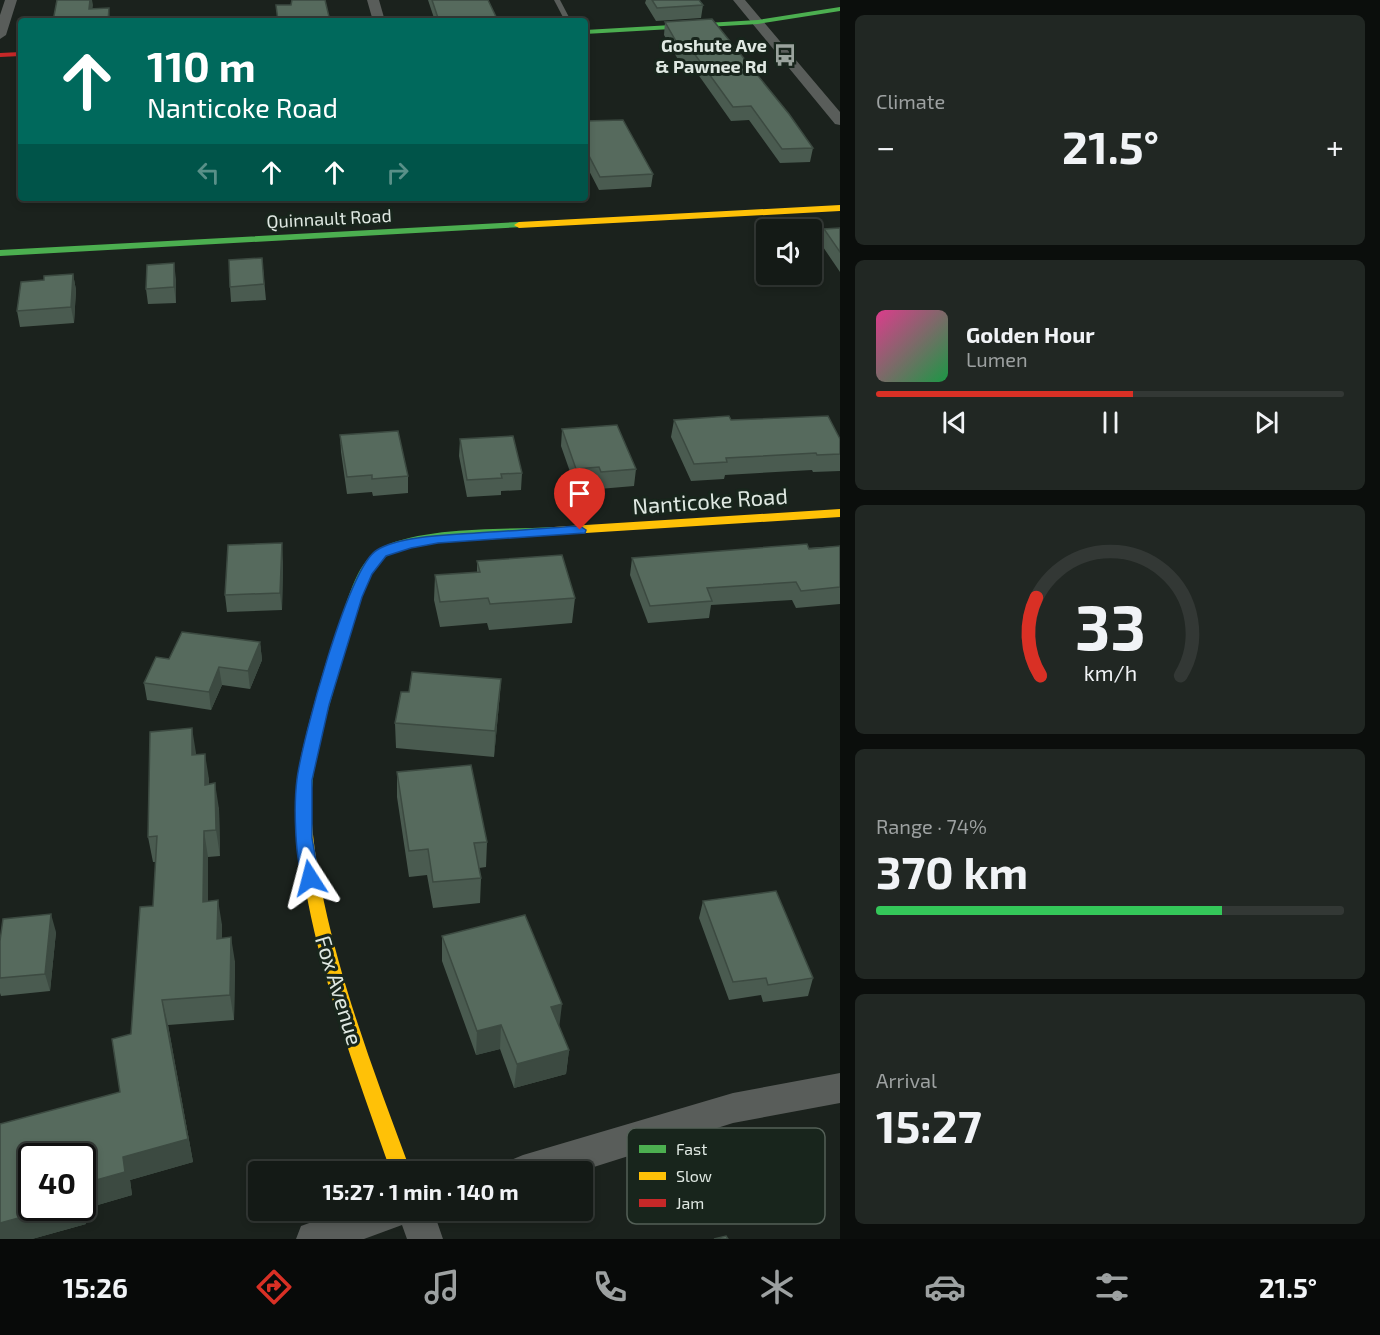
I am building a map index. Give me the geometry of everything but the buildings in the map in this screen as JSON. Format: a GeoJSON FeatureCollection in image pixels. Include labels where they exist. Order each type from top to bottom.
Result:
{"type":"FeatureCollection","features":[{"type":"Feature","properties":{"kind":"street"},"geometry":{"type":"LineString","coordinates":[[0,35],[10,0]]}},
{"type":"Feature","properties":{"kind":"street"},"geometry":{"type":"LineString","coordinates":[[374,0],[378,18]]}},
{"type":"Feature","properties":{"kind":"street"},"geometry":{"type":"LineString","coordinates":[[739,0],[840,120]]}},
{"type":"Feature","properties":{"kind":"street"},"geometry":{"type":"LineString","coordinates":[[588,32],[758,22],[840,9]]}},
{"type":"Feature","properties":{"kind":"street"},"geometry":{"type":"LineString","coordinates":[[0,55],[18,54]]}},
{"type":"Feature","properties":{"kind":"street","name":"Quinnault Road"},"geometry":{"type":"LineString","coordinates":[[0,253],[840,208]]}},
{"type":"Feature","properties":{"kind":"street","name":"Nanticoke Road"},"geometry":{"type":"LineString","coordinates":[[438,539],[840,513]]}},
{"type":"Feature","properties":{"kind":"street","name":"Fox Avenue"},"geometry":{"type":"LineString","coordinates":[[397,1161],[330,966],[314,898],[304,838],[304,780],[322,705],[355,597],[366,573],[381,553],[409,544],[438,539]]}},
{"type":"Feature","properties":{"kind":"street"},"geometry":{"type":"LineString","coordinates":[[667,1128],[733,1108],[840,1088]]}},
{"type":"Feature","properties":{"kind":"street"},"geometry":{"type":"LineString","coordinates":[[559,1161],[627,1140]]}},
{"type":"Feature","properties":{"kind":"street"},"geometry":{"type":"LineString","coordinates":[[314,1239],[366,1221]]}},
{"type":"Feature","properties":{"kind":"street"},"geometry":{"type":"LineString","coordinates":[[419,1221],[425,1239]]}},
{"type":"Feature","properties":{"kind":"lane"},"geometry":{"type":"LineString","coordinates":[[557,0],[566,18]]}},
{"type":"Feature","properties":{"kind":"traffic: fast"},"geometry":{"type":"LineString","coordinates":[[588,32],[758,22],[840,9]]}},
{"type":"Feature","properties":{"kind":"traffic: fast"},"geometry":{"type":"LineString","coordinates":[[0,253],[519,225]]}},
{"type":"Feature","properties":{"kind":"traffic: fast"},"geometry":{"type":"LineString","coordinates":[[303,798],[308,759],[322,703],[351,607],[362,578],[375,558],[386,550],[422,540],[468,535],[554,531]]}},
{"type":"Feature","properties":{"kind":"traffic: slow"},"geometry":{"type":"LineString","coordinates":[[519,225],[840,208]]}},
{"type":"Feature","properties":{"kind":"traffic: slow"},"geometry":{"type":"LineString","coordinates":[[554,531],[840,513]]}},
{"type":"Feature","properties":{"kind":"traffic: slow"},"geometry":{"type":"LineString","coordinates":[[303,798],[304,832],[309,866],[330,961],[351,1032],[397,1161]]}},
{"type":"Feature","properties":{"kind":"traffic: jam"},"geometry":{"type":"LineString","coordinates":[[0,55],[18,54]]}},
{"type":"Feature","properties":{"kind":"place","name":"Goshute Ave & Pawnee Rd"},"geometry":{"type":"Point","coordinates":[785,55]}},
{"type":"Feature","properties":{"kind":"route"},"geometry":{"type":"LineString","coordinates":[[310,878],[304,838],[304,780],[322,705],[355,597],[373,563],[381,553],[409,544],[438,539],[580,530]]}}]}
